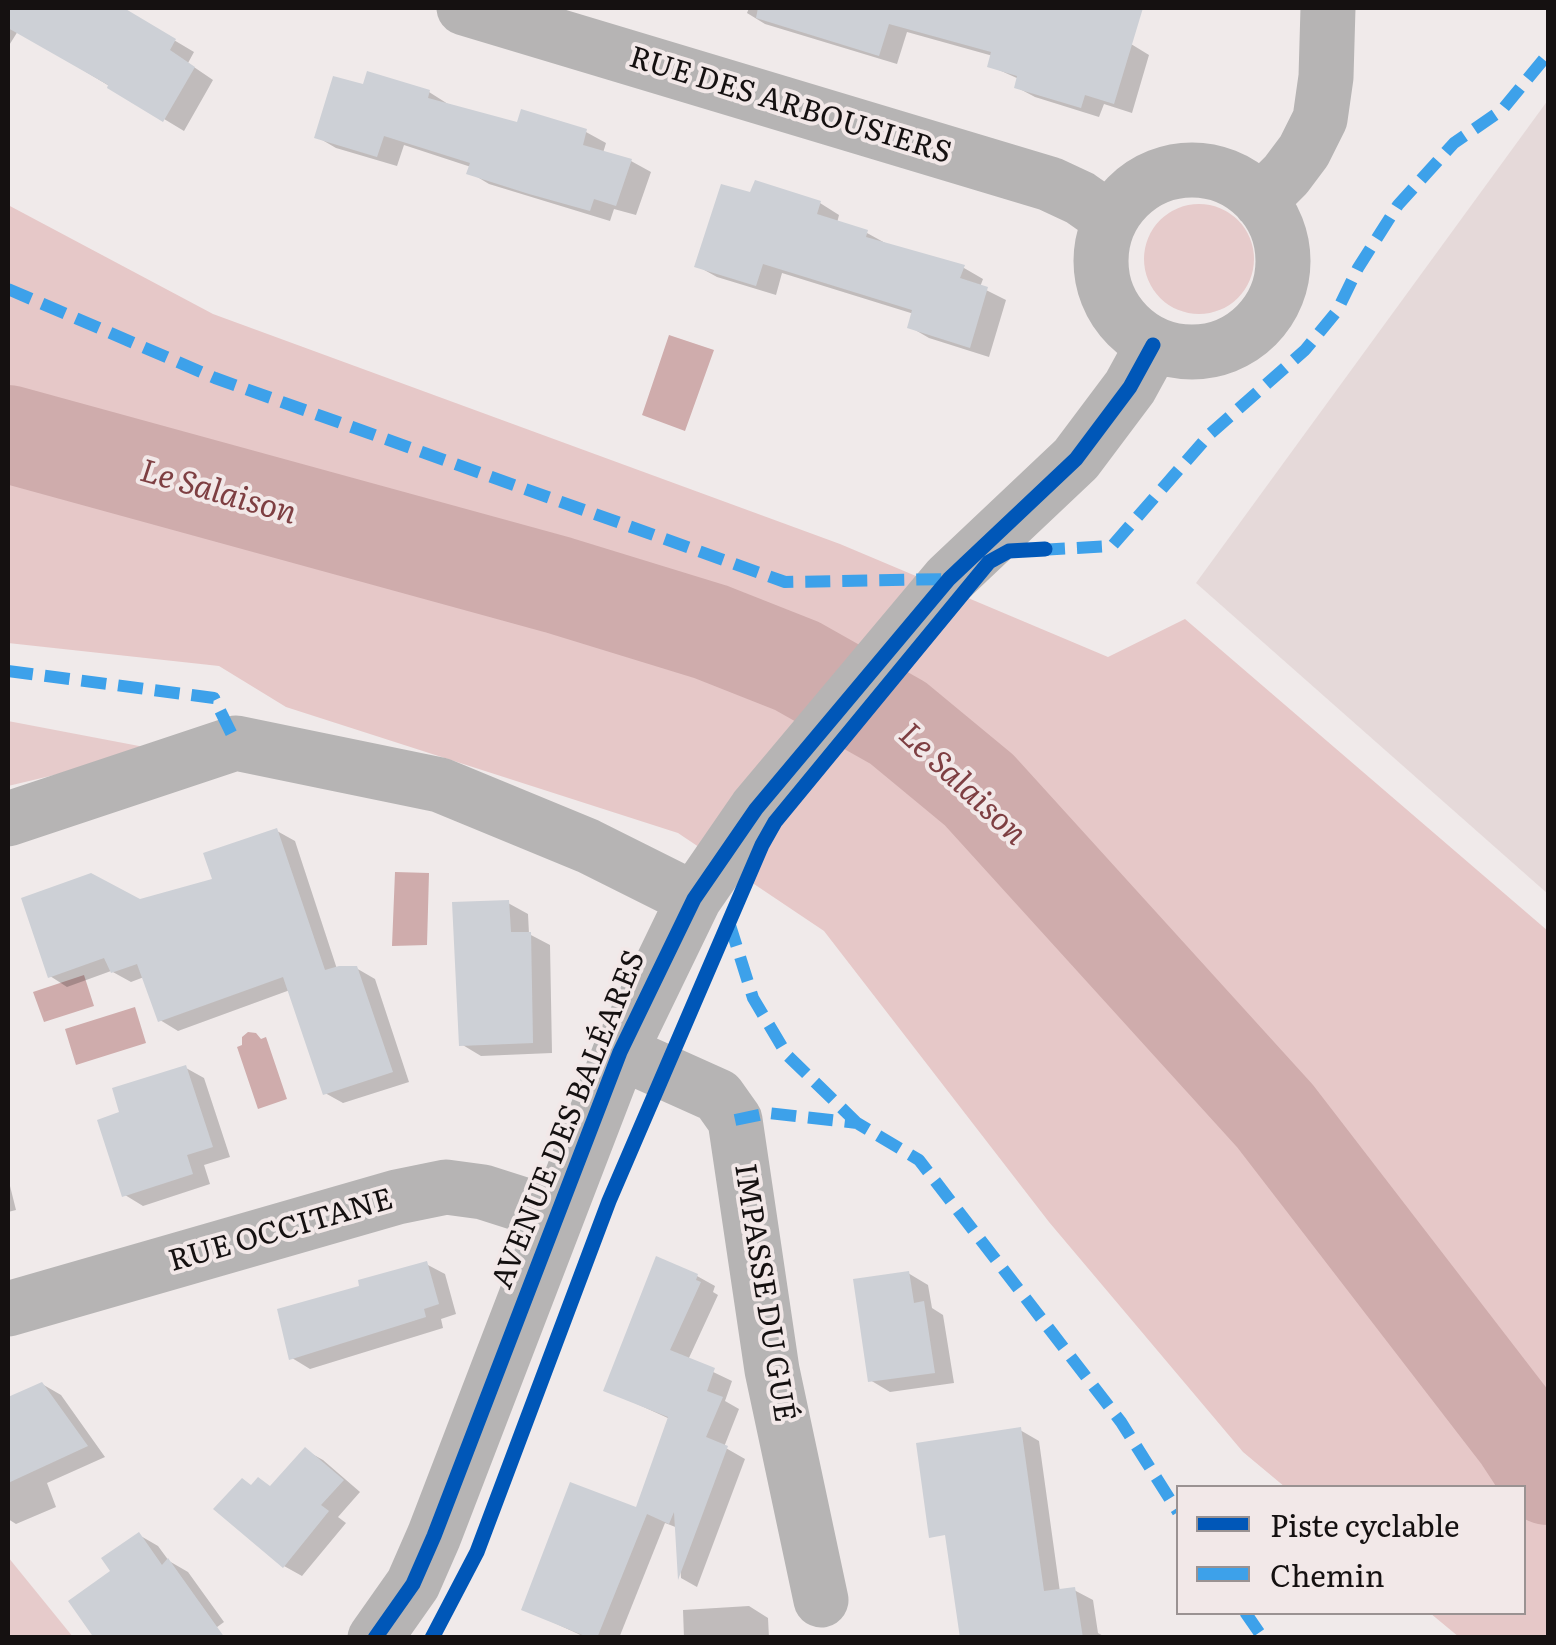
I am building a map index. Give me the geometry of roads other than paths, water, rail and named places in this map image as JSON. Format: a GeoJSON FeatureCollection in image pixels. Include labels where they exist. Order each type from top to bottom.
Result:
{"type":"FeatureCollection","features":[{"type":"Feature","properties":{"kind":"street","name":"RUE DES ARBOUSIERS"},"geometry":{"type":"LineString","coordinates":[[464,8],[1050,184],[1080,198],[1110,219]]}},
{"type":"Feature","properties":{"kind":"street"},"geometry":{"type":"LineString","coordinates":[[1260,200],[1304,151],[1320,119],[1328,8]]}},
{"type":"Feature","properties":{"kind":"street"},"geometry":{"type":"LineString","coordinates":[[1199,170],[1226,176],[1260,200],[1274,223],[1282,250],[1282,278],[1270,309],[1249,333],[1222,348],[1176,352],[1134,333],[1113,308],[1102,282],[1100,250],[1110,219],[1129,195],[1150,180],[1174,172],[1199,170]]}},
{"type":"Feature","properties":{"kind":"street","name":"AVENUE DES BALÉARES"},"geometry":{"type":"LineString","coordinates":[[375,1638],[413,1584],[434,1536],[620,1052],[694,899],[756,809],[949,578],[1076,459],[1130,387],[1153,344]]}},
{"type":"Feature","properties":{"kind":"street"},"geometry":{"type":"LineString","coordinates":[[8,818],[236,743],[440,786],[510,811],[694,899]]}},
{"type":"Feature","properties":{"kind":"street","name":"IMPASSE DU GUÉ"},"geometry":{"type":"LineString","coordinates":[[620,1052],[718,1096],[735,1120],[772,1370],[822,1600]]}},
{"type":"Feature","properties":{"kind":"street","name":"RUE OCCITANE"},"geometry":{"type":"LineString","coordinates":[[8,1309],[397,1197],[446,1187],[483,1192],[555,1215]]}},
{"type":"Feature","properties":{"kind":"waterway","name":"Le Salaison"},"geometry":{"type":"LineString","coordinates":[[8,434],[558,585],[711,632],[797,666],[898,723],[979,790],[1275,1116],[1521,1435],[1548,1476]]}}]}
